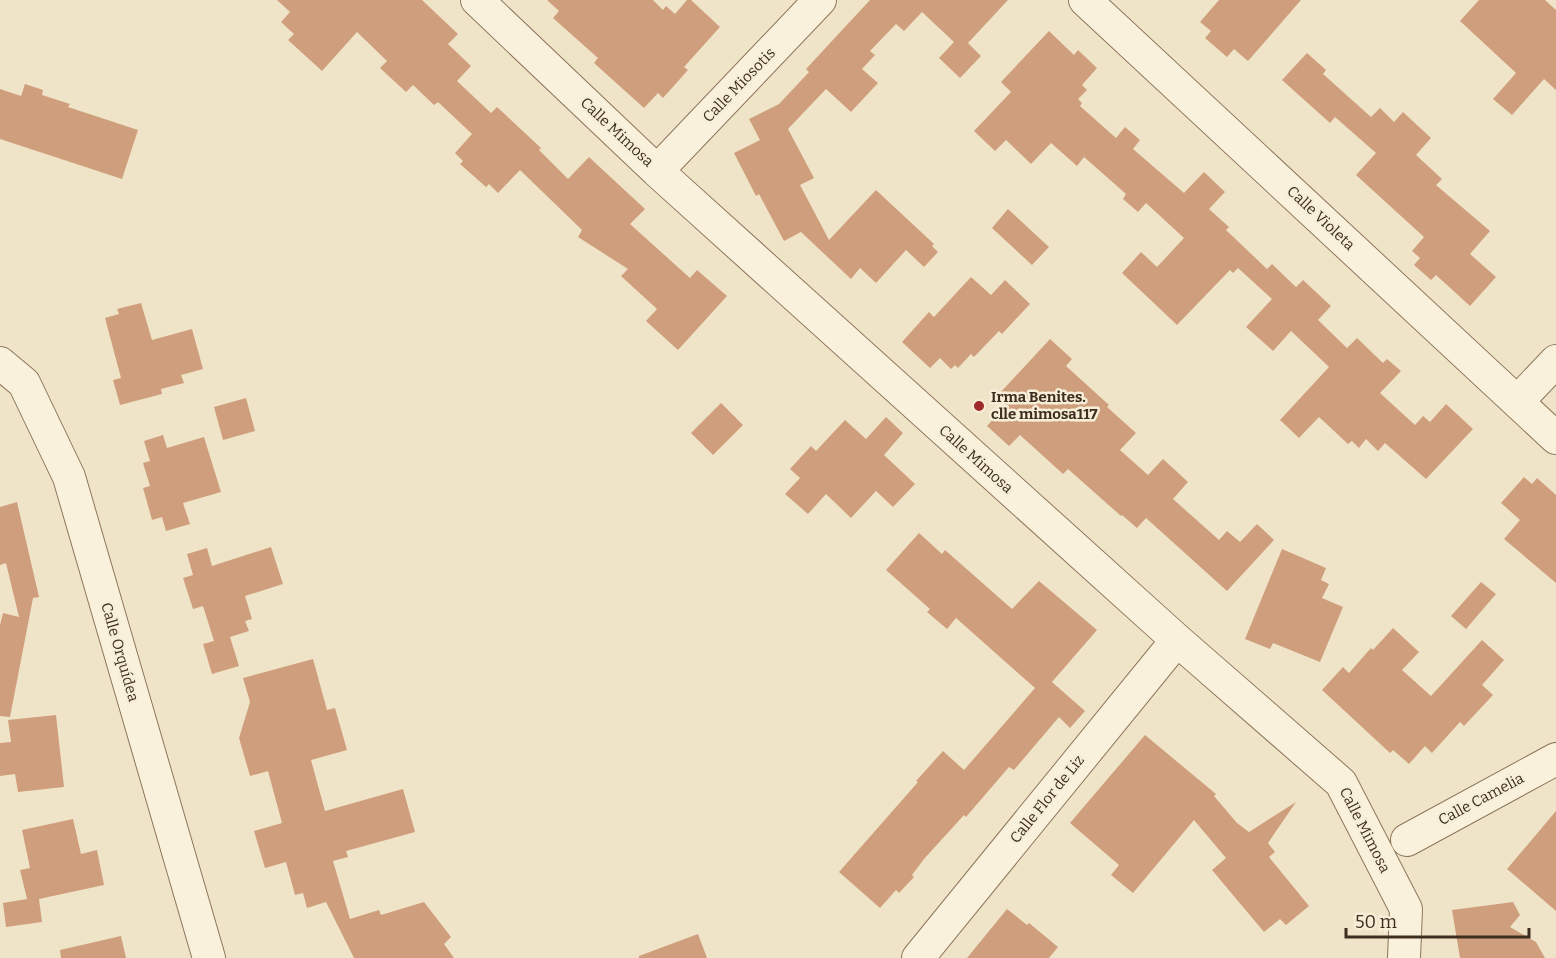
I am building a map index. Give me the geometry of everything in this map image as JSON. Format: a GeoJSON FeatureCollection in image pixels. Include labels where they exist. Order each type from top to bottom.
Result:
{"type":"FeatureCollection","features":[{"type":"Feature","properties":{"kind":"street","name":"Calle Mimosa"},"geometry":{"type":"LineString","coordinates":[[477,0],[657,171],[1177,640],[1341,783],[1406,909],[1404,958]]}},
{"type":"Feature","properties":{"kind":"street","name":"Calle Miosotis"},"geometry":{"type":"LineString","coordinates":[[657,171],[820,0]]}},
{"type":"Feature","properties":{"kind":"street","name":"Calle Violeta"},"geometry":{"type":"LineString","coordinates":[[1085,0],[1556,438]]}},
{"type":"Feature","properties":{"kind":"street"},"geometry":{"type":"LineString","coordinates":[[1518,401],[1556,361]]}},
{"type":"Feature","properties":{"kind":"street","name":"Calle Orquídea"},"geometry":{"type":"LineString","coordinates":[[0,363],[24,383],[69,477],[208,958]]}},
{"type":"Feature","properties":{"kind":"street","name":"Calle Flor de Liz"},"geometry":{"type":"LineString","coordinates":[[918,958],[1177,640]]}},
{"type":"Feature","properties":{"kind":"street","name":"Calle Camelia"},"geometry":{"type":"LineString","coordinates":[[1407,840],[1556,759]]}},
{"type":"Feature","properties":{"kind":"street"},"geometry":{"type":"LineString","coordinates":[[1341,783],[1407,840],[1406,909]]}},
{"type":"Feature","properties":{"kind":"building"},"geometry":{"type":"Polygon","coordinates":[[[277,0],[422,0],[458,34],[448,44],[471,66],[457,81],[491,113],[497,107],[541,148],[539,150],[568,179],[589,157],[645,209],[630,224],[690,278],[697,270],[727,296],[678,350],[646,321],[657,309],[621,276],[628,269],[578,237],[582,230],[520,170],[498,193],[489,184],[486,187],[460,164],[463,161],[455,153],[472,134],[438,102],[434,105],[413,85],[406,92],[380,68],[387,61],[357,32],[322,71],[288,40],[294,34],[281,22],[290,12],[277,0]]]}},
{"type":"Feature","properties":{"kind":"building"},"geometry":{"type":"Polygon","coordinates":[[[547,0],[653,0],[663,10],[666,6],[675,14],[687,0],[691,0],[720,27],[684,67],[688,70],[663,98],[658,93],[644,108],[594,63],[598,58],[553,18],[559,11],[547,0]]]}},
{"type":"Feature","properties":{"kind":"building"},"geometry":{"type":"Polygon","coordinates":[[[870,0],[1008,0],[968,43],[981,56],[960,78],[939,58],[954,42],[922,12],[904,31],[896,24],[870,51],[875,55],[862,69],[878,83],[851,112],[826,89],[788,129],[814,178],[800,185],[829,240],[876,190],[934,244],[932,246],[938,252],[924,267],[906,250],[876,283],[860,268],[851,279],[801,232],[784,241],[759,194],[756,196],[734,153],[760,140],[749,119],[779,104],[809,72],[806,69],[870,0]]]}},
{"type":"Feature","properties":{"kind":"building"},"geometry":{"type":"Polygon","coordinates":[[[1219,0],[1301,0],[1248,61],[1234,49],[1227,57],[1205,38],[1211,31],[1200,22],[1219,0]]]}},
{"type":"Feature","properties":{"kind":"building"},"geometry":{"type":"Polygon","coordinates":[[[1479,0],[1545,0],[1556,10],[1556,90],[1544,79],[1512,115],[1493,99],[1516,73],[1460,21],[1479,0]]]}},
{"type":"Feature","properties":{"kind":"building"},"geometry":{"type":"Polygon","coordinates":[[[1049,31],[1074,55],[1078,50],[1097,68],[1082,85],[1087,90],[1078,99],[1082,103],[1080,106],[1116,138],[1125,127],[1140,140],[1133,149],[1184,193],[1204,172],[1225,192],[1209,209],[1229,227],[1226,230],[1267,269],[1272,264],[1296,287],[1303,280],[1331,306],[1318,320],[1347,348],[1357,338],[1383,363],[1387,359],[1401,371],[1380,393],[1415,425],[1423,416],[1430,422],[1446,404],[1473,429],[1426,479],[1385,443],[1378,451],[1366,439],[1359,448],[1352,441],[1348,444],[1319,417],[1299,438],[1280,420],[1329,367],[1291,331],[1273,351],[1246,327],[1272,299],[1238,268],[1233,273],[1230,270],[1177,325],[1122,273],[1141,252],[1157,267],[1184,238],[1146,203],[1138,212],[1123,199],[1126,194],[1084,157],[1077,166],[1051,143],[1031,164],[1006,140],[995,151],[974,131],[1011,92],[1001,82],[1049,31]]]}},
{"type":"Feature","properties":{"kind":"building"},"geometry":{"type":"Polygon","coordinates":[[[1307,53],[1326,70],[1323,74],[1371,117],[1380,108],[1394,122],[1403,112],[1431,138],[1416,155],[1442,179],[1436,185],[1490,231],[1470,254],[1496,277],[1470,306],[1436,275],[1431,280],[1414,265],[1420,258],[1412,251],[1424,237],[1356,175],[1376,153],[1335,117],[1330,123],[1282,80],[1307,53]]]}},
{"type":"Feature","properties":{"kind":"building"},"geometry":{"type":"Polygon","coordinates":[[[25,84],[43,90],[42,95],[70,104],[68,107],[138,130],[122,179],[0,139],[0,89],[21,96],[25,84]]]}},
{"type":"Feature","properties":{"kind":"building"},"geometry":{"type":"Polygon","coordinates":[[[1008,209],[1049,247],[1032,265],[992,228],[1008,209]]]}},
{"type":"Feature","properties":{"kind":"building"},"geometry":{"type":"Polygon","coordinates":[[[971,277],[991,295],[1005,280],[1030,304],[1002,334],[999,331],[974,357],[971,354],[958,368],[955,365],[951,369],[940,358],[930,368],[902,342],[929,312],[934,317],[971,277]]]}},
{"type":"Feature","properties":{"kind":"building"},"geometry":{"type":"Polygon","coordinates":[[[141,303],[152,340],[192,329],[203,369],[181,375],[184,383],[161,389],[162,394],[120,405],[113,380],[121,378],[105,318],[119,314],[117,309],[141,303]]]}},
{"type":"Feature","properties":{"kind":"building"},"geometry":{"type":"Polygon","coordinates":[[[1050,339],[1072,359],[1066,366],[1136,433],[1120,450],[1148,475],[1163,459],[1188,482],[1173,499],[1219,540],[1227,531],[1240,542],[1257,524],[1274,540],[1227,591],[1146,518],[1137,528],[1068,469],[1063,474],[1020,435],[1009,446],[987,426],[1008,402],[999,394],[1050,339]]]}},
{"type":"Feature","properties":{"kind":"building"},"geometry":{"type":"Polygon","coordinates":[[[246,398],[255,431],[223,440],[214,407],[246,398]]]}},
{"type":"Feature","properties":{"kind":"building"},"geometry":{"type":"Polygon","coordinates":[[[721,403],[743,425],[713,455],[691,433],[721,403]]]}},
{"type":"Feature","properties":{"kind":"building"},"geometry":{"type":"Polygon","coordinates":[[[886,417],[903,433],[884,455],[915,484],[893,507],[876,491],[851,518],[826,494],[808,514],[785,494],[800,478],[790,469],[811,446],[816,451],[845,420],[866,439],[886,417]]]}},
{"type":"Feature","properties":{"kind":"building"},"geometry":{"type":"Polygon","coordinates":[[[163,435],[167,448],[204,437],[221,492],[183,503],[190,524],[166,531],[162,517],[152,520],[143,488],[150,486],[143,463],[150,461],[144,441],[163,435]]]}},
{"type":"Feature","properties":{"kind":"building"},"geometry":{"type":"Polygon","coordinates":[[[1524,477],[1532,484],[1537,478],[1556,495],[1556,583],[1504,539],[1520,520],[1501,503],[1524,477]]]}},
{"type":"Feature","properties":{"kind":"building"},"geometry":{"type":"Polygon","coordinates":[[[17,502],[39,597],[33,598],[10,717],[0,716],[0,625],[3,613],[19,617],[6,563],[0,565],[0,507],[17,502]]]}},
{"type":"Feature","properties":{"kind":"building"},"geometry":{"type":"Polygon","coordinates":[[[919,533],[942,554],[945,550],[1012,609],[1039,581],[1097,630],[1052,682],[1085,711],[1070,728],[1059,717],[1014,770],[1009,767],[966,817],[964,815],[924,859],[912,875],[914,877],[899,893],[896,890],[880,908],[839,872],[943,751],[964,770],[1035,688],[956,618],[947,629],[927,612],[930,609],[886,570],[919,533]]]}},
{"type":"Feature","properties":{"kind":"building"},"geometry":{"type":"Polygon","coordinates":[[[271,547],[283,584],[245,596],[252,619],[245,621],[249,631],[230,637],[239,666],[212,674],[203,644],[214,641],[203,606],[193,609],[183,578],[193,575],[187,554],[207,548],[212,566],[271,547]]]}},
{"type":"Feature","properties":{"kind":"building"},"geometry":{"type":"Polygon","coordinates":[[[1282,549],[1326,568],[1321,580],[1329,584],[1322,598],[1343,607],[1320,662],[1273,643],[1270,649],[1245,639],[1282,549]]]}},
{"type":"Feature","properties":{"kind":"building"},"geometry":{"type":"Polygon","coordinates":[[[1481,582],[1496,594],[1466,629],[1451,616],[1481,582]]]}},
{"type":"Feature","properties":{"kind":"building"},"geometry":{"type":"Polygon","coordinates":[[[1393,628],[1419,652],[1402,670],[1431,696],[1482,640],[1504,660],[1482,685],[1493,695],[1464,726],[1460,722],[1432,753],[1425,746],[1409,764],[1393,750],[1390,753],[1322,690],[1343,667],[1349,673],[1393,628]]]}},
{"type":"Feature","properties":{"kind":"building"},"geometry":{"type":"Polygon","coordinates":[[[313,659],[327,710],[335,708],[347,750],[311,760],[325,811],[403,789],[415,832],[346,851],[348,857],[333,861],[350,919],[379,910],[381,915],[424,902],[451,937],[444,944],[454,958],[354,958],[326,902],[307,908],[303,893],[295,895],[286,862],[265,868],[254,831],[282,823],[268,771],[250,776],[239,738],[250,702],[243,678],[313,659]]]}},
{"type":"Feature","properties":{"kind":"building"},"geometry":{"type":"Polygon","coordinates":[[[56,715],[64,787],[18,792],[15,774],[0,776],[0,743],[11,742],[8,720],[56,715]]]}},
{"type":"Feature","properties":{"kind":"building"},"geometry":{"type":"Polygon","coordinates":[[[1145,735],[1216,794],[1214,796],[1237,823],[1249,832],[1296,802],[1268,843],[1275,852],[1269,857],[1309,906],[1286,925],[1280,919],[1264,932],[1212,870],[1226,858],[1194,820],[1133,893],[1111,875],[1119,865],[1070,823],[1145,735]]]}},
{"type":"Feature","properties":{"kind":"building"},"geometry":{"type":"Polygon","coordinates":[[[1556,811],[1556,911],[1507,869],[1556,811]]]}},
{"type":"Feature","properties":{"kind":"building"},"geometry":{"type":"Polygon","coordinates":[[[73,819],[81,854],[97,850],[104,885],[39,899],[42,922],[6,927],[3,903],[27,899],[20,870],[30,868],[22,830],[73,819]]]}},
{"type":"Feature","properties":{"kind":"building"},"geometry":{"type":"Polygon","coordinates":[[[1513,902],[1520,915],[1510,927],[1536,942],[1545,958],[1460,958],[1452,910],[1513,902]]]}},
{"type":"Feature","properties":{"kind":"building"},"geometry":{"type":"Polygon","coordinates":[[[1007,909],[1027,925],[1029,923],[1058,947],[1049,958],[967,958],[1007,909]]]}},
{"type":"Feature","properties":{"kind":"building"},"geometry":{"type":"Polygon","coordinates":[[[698,934],[707,958],[639,958],[639,956],[698,934]]]}},
{"type":"Feature","properties":{"kind":"building"},"geometry":{"type":"Polygon","coordinates":[[[121,936],[126,958],[61,958],[60,950],[121,936]]]}},
{"type":"Feature","properties":{"kind":"place","name":"Irma Benites. clle mimosa117"},"geometry":{"type":"Point","coordinates":[979,406]}}]}
